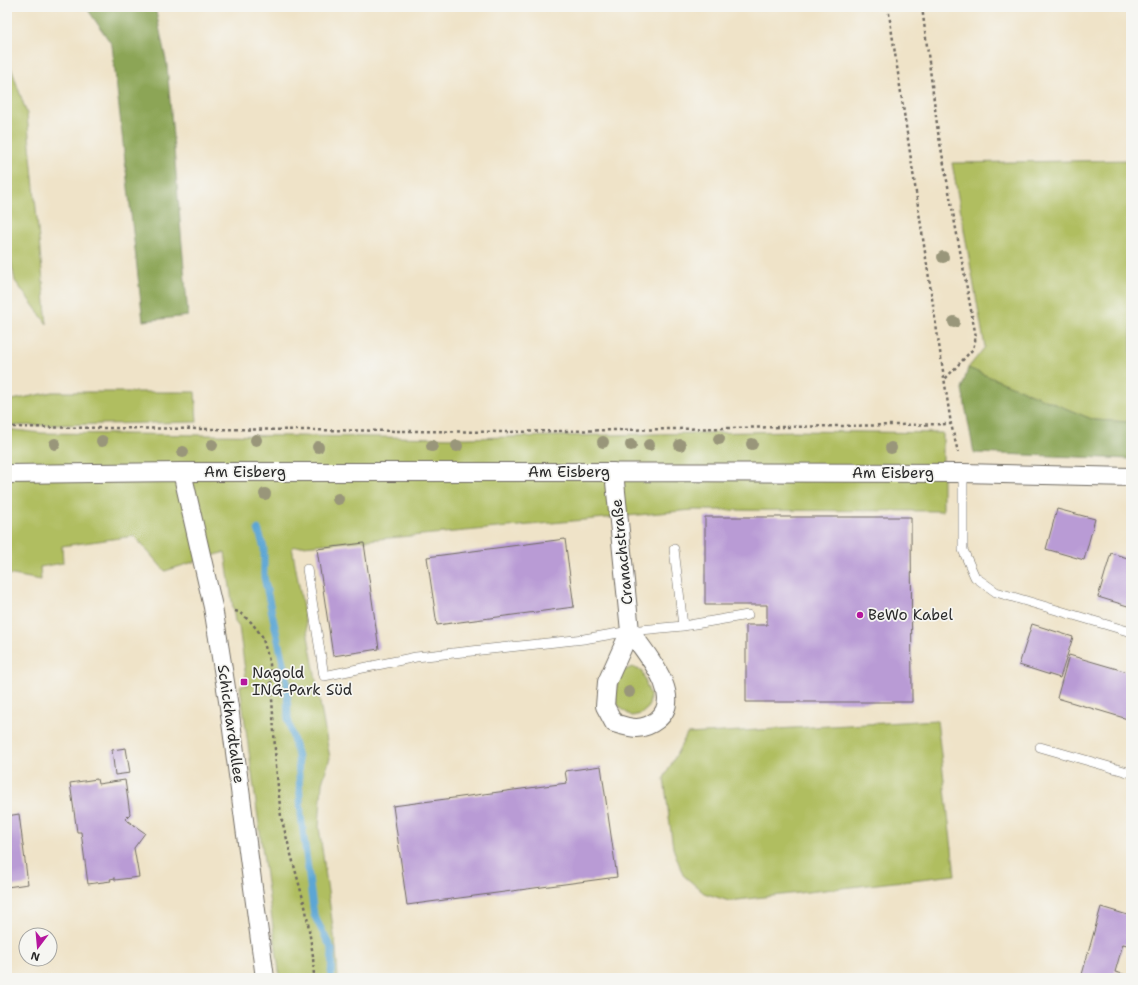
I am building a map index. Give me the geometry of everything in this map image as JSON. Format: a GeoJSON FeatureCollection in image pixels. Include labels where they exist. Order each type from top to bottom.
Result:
{"type":"FeatureCollection","features":[{"type":"Feature","properties":{"kind":"street","name":"Am Eisberg"},"geometry":{"type":"LineString","coordinates":[[7,474],[182,472],[614,472],[963,473],[1131,477]]}},
{"type":"Feature","properties":{"kind":"street","name":"Schickhardtallee"},"geometry":{"type":"LineString","coordinates":[[182,472],[213,607],[229,707],[266,978]]}},
{"type":"Feature","properties":{"kind":"street","name":"Cranachstraße"},"geometry":{"type":"LineString","coordinates":[[614,472],[630,631],[665,683],[668,704],[662,716],[648,727],[628,727],[614,723],[605,706],[607,682],[630,631]]}},
{"type":"Feature","properties":{"kind":"lane"},"geometry":{"type":"LineString","coordinates":[[963,473],[963,550],[975,577],[996,592],[1131,632]]}},
{"type":"Feature","properties":{"kind":"lane"},"geometry":{"type":"LineString","coordinates":[[674,549],[683,626]]}},
{"type":"Feature","properties":{"kind":"lane"},"geometry":{"type":"LineString","coordinates":[[307,569],[324,676],[416,657],[584,639],[630,631],[683,626],[748,616]]}},
{"type":"Feature","properties":{"kind":"lane"},"geometry":{"type":"LineString","coordinates":[[1040,747],[1131,773]]}},
{"type":"Feature","properties":{"kind":"path"},"geometry":{"type":"LineString","coordinates":[[888,7],[951,424],[963,473]]}},
{"type":"Feature","properties":{"kind":"path"},"geometry":{"type":"LineString","coordinates":[[922,7],[938,132],[976,337],[973,349],[945,379]]}},
{"type":"Feature","properties":{"kind":"path"},"geometry":{"type":"LineString","coordinates":[[7,427],[506,432],[951,424]]}},
{"type":"Feature","properties":{"kind":"path"},"geometry":{"type":"LineString","coordinates":[[213,607],[239,612],[251,622],[262,636],[270,664],[276,766],[281,817],[306,910],[313,956],[314,978]]}},
{"type":"Feature","properties":{"kind":"green space"},"geometry":{"type":"Polygon","coordinates":[[[86,7],[155,7],[167,65],[188,316],[143,321],[112,45],[86,7]]]}},
{"type":"Feature","properties":{"kind":"green space"},"geometry":{"type":"Polygon","coordinates":[[[7,56],[27,114],[47,324],[15,281],[7,240],[7,56]]]}},
{"type":"Feature","properties":{"kind":"green space"},"geometry":{"type":"Polygon","coordinates":[[[1131,160],[1131,422],[1094,420],[968,368],[985,347],[952,163],[1131,160]]]}},
{"type":"Feature","properties":{"kind":"green space"},"geometry":{"type":"Polygon","coordinates":[[[968,368],[1094,420],[1131,422],[1131,459],[974,453],[962,389],[968,368]]]}},
{"type":"Feature","properties":{"kind":"green space"},"geometry":{"type":"Polygon","coordinates":[[[52,392],[195,392],[197,422],[7,426],[7,401],[52,392]]]}},
{"type":"Feature","properties":{"kind":"green space"},"geometry":{"type":"Polygon","coordinates":[[[7,429],[41,433],[465,438],[795,431],[943,433],[943,511],[692,510],[292,547],[330,758],[322,783],[319,827],[336,949],[338,978],[280,978],[240,686],[247,685],[239,627],[235,622],[225,552],[165,571],[134,536],[62,546],[63,563],[40,567],[41,580],[7,574],[7,429]]]}},
{"type":"Feature","properties":{"kind":"green space"},"geometry":{"type":"Polygon","coordinates":[[[632,667],[642,671],[650,695],[649,707],[641,714],[632,716],[619,707],[616,702],[615,691],[623,671],[632,667]]]}},
{"type":"Feature","properties":{"kind":"green space"},"geometry":{"type":"Polygon","coordinates":[[[937,720],[955,875],[729,901],[704,893],[683,875],[673,848],[664,778],[687,734],[937,720]]]}},
{"type":"Feature","properties":{"kind":"building"},"geometry":{"type":"Polygon","coordinates":[[[1057,509],[1095,519],[1084,560],[1046,549],[1057,509]]]}},
{"type":"Feature","properties":{"kind":"building","name":"BeWo Kabel"},"geometry":{"type":"Polygon","coordinates":[[[705,517],[911,517],[912,702],[746,702],[746,625],[767,625],[767,605],[705,605],[705,517]]]}},
{"type":"Feature","properties":{"kind":"building"},"geometry":{"type":"Polygon","coordinates":[[[565,539],[574,607],[437,625],[427,557],[565,539]]]}},
{"type":"Feature","properties":{"kind":"building"},"geometry":{"type":"Polygon","coordinates":[[[364,543],[379,649],[333,656],[317,549],[364,543]]]}},
{"type":"Feature","properties":{"kind":"building"},"geometry":{"type":"Polygon","coordinates":[[[1111,553],[1131,559],[1131,607],[1098,597],[1111,553]]]}},
{"type":"Feature","properties":{"kind":"building"},"geometry":{"type":"Polygon","coordinates":[[[1032,624],[1073,637],[1060,678],[1019,665],[1032,624]]]}},
{"type":"Feature","properties":{"kind":"building"},"geometry":{"type":"Polygon","coordinates":[[[1069,655],[1131,673],[1131,720],[1057,698],[1069,655]]]}},
{"type":"Feature","properties":{"kind":"building"},"geometry":{"type":"Polygon","coordinates":[[[126,748],[130,773],[115,775],[112,750],[126,748]]]}},
{"type":"Feature","properties":{"kind":"building"},"geometry":{"type":"Polygon","coordinates":[[[601,766],[617,877],[407,905],[393,806],[567,783],[565,771],[601,766]]]}},
{"type":"Feature","properties":{"kind":"building"},"geometry":{"type":"Polygon","coordinates":[[[97,779],[98,784],[125,780],[130,814],[125,819],[145,833],[134,848],[139,877],[115,880],[115,878],[110,879],[111,881],[88,884],[81,832],[77,832],[70,783],[97,779]]]}},
{"type":"Feature","properties":{"kind":"building"},"geometry":{"type":"Polygon","coordinates":[[[19,814],[28,884],[7,887],[7,816],[19,814]]]}},
{"type":"Feature","properties":{"kind":"building"},"geometry":{"type":"Polygon","coordinates":[[[1101,907],[1131,916],[1131,946],[1123,944],[1115,972],[1131,976],[1131,978],[1081,978],[1101,907]]]}},
{"type":"Feature","properties":{"kind":"waterway"},"geometry":{"type":"LineString","coordinates":[[258,529],[264,548],[264,577],[287,681],[288,719],[298,757],[301,816],[314,915],[332,950],[331,978]]}},
{"type":"Feature","properties":{"kind":"place","name":"BeWo Kabel"},"geometry":{"type":"Point","coordinates":[860,615]}},
{"type":"Feature","properties":{"kind":"place","name":"Nagold ING-Park Süd"},"geometry":{"type":"Point","coordinates":[244,682]}}]}
